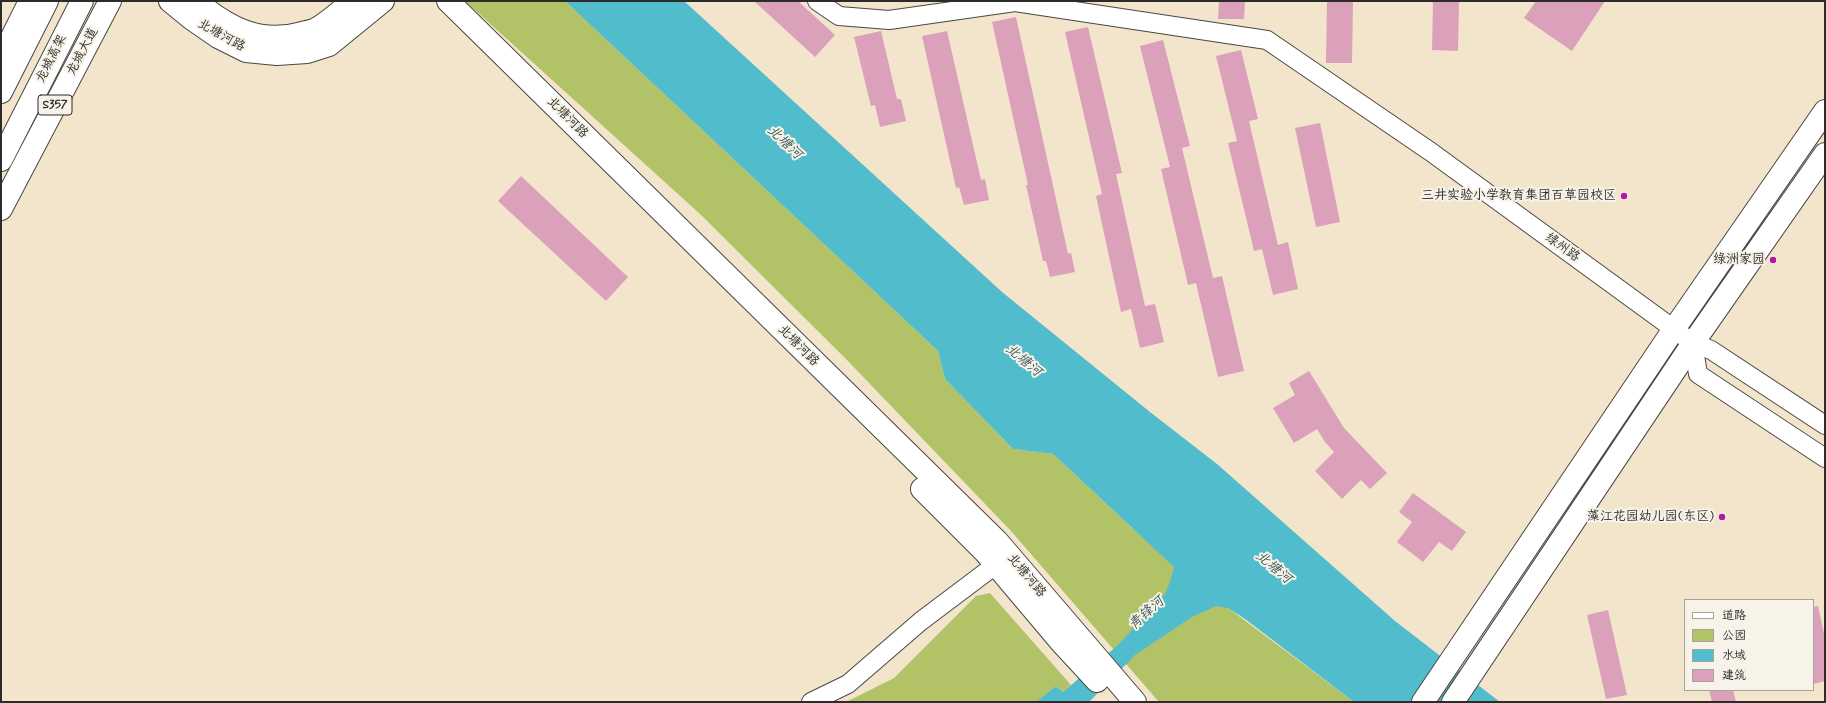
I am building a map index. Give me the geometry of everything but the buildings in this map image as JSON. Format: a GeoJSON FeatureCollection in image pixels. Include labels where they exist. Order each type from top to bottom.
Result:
{"type":"FeatureCollection","features":[{"type":"Feature","properties":{"kind":"main road"},"geometry":{"type":"LineString","coordinates":[[1,59],[30,1]]}},
{"type":"Feature","properties":{"kind":"main road"},"geometry":{"type":"LineString","coordinates":[[1,92],[48,1]]}},
{"type":"Feature","properties":{"kind":"main road","name":"龙城高架"},"geometry":{"type":"LineString","coordinates":[[1,160],[82,1]]}},
{"type":"Feature","properties":{"kind":"main road","name":"龙城大道"},"geometry":{"type":"LineString","coordinates":[[1,209],[110,1]]}},
{"type":"Feature","properties":{"kind":"main road","name":"北塘河路"},"geometry":{"type":"LineString","coordinates":[[170,1],[218,37],[246,51],[277,54],[308,52],[328,45],[383,1]]}},
{"type":"Feature","properties":{"kind":"main road","name":"北塘河路"},"geometry":{"type":"LineString","coordinates":[[196,1],[211,14],[236,29],[261,37],[288,37],[316,29],[353,1]]}},
{"type":"Feature","properties":{"kind":"main road","name":"北塘河路"},"geometry":{"type":"LineString","coordinates":[[430,1],[450,17],[985,552],[1002,560],[1066,635],[1122,697]]}},
{"type":"Feature","properties":{"kind":"main road","name":"北塘河路"},"geometry":{"type":"LineString","coordinates":[[448,1],[997,541],[1002,560]]}},
{"type":"Feature","properties":{"kind":"main road"},"geometry":{"type":"LineString","coordinates":[[1423,702],[1674,329],[1825,111]]}},
{"type":"Feature","properties":{"kind":"main road"},"geometry":{"type":"LineString","coordinates":[[1452,702],[1693,343],[1825,154]]}},
{"type":"Feature","properties":{"kind":"street","name":"绿州路"},"geometry":{"type":"LineString","coordinates":[[817,1],[839,16],[889,20],[1015,2],[1267,40],[1431,152],[1693,343],[1711,350],[1825,425]]}},
{"type":"Feature","properties":{"kind":"street"},"geometry":{"type":"LineString","coordinates":[[1693,343],[1698,374],[1825,458]]}},
{"type":"Feature","properties":{"kind":"street"},"geometry":{"type":"LineString","coordinates":[[811,702],[848,684],[921,621],[1002,560]]}},
{"type":"Feature","properties":{"kind":"green space"},"geometry":{"type":"Polygon","coordinates":[[[465,1],[565,1],[938,351],[945,379],[1013,449],[1053,454],[1131,527],[1228,608],[1354,702],[1159,702],[1011,531],[846,359],[700,214],[465,1]]]}},
{"type":"Feature","properties":{"kind":"green space"},"geometry":{"type":"Polygon","coordinates":[[[990,593],[1071,685],[1063,692],[1056,686],[1036,702],[846,702],[894,678],[976,596],[990,593]]]}},
{"type":"Feature","properties":{"kind":"water"},"geometry":{"type":"Polygon","coordinates":[[[565,1],[684,1],[1002,292],[1150,412],[1217,464],[1395,621],[1500,702],[1354,702],[1245,619],[1228,608],[1216,606],[1192,617],[1135,655],[1089,702],[1036,702],[1056,686],[1063,692],[1118,645],[1165,594],[1174,567],[1053,454],[1013,449],[945,379],[938,351],[565,1]]]}},
{"type":"Feature","properties":{"kind":"place","name":"三井实验小学教育集团百草园校区"},"geometry":{"type":"Point","coordinates":[1624,196]}},
{"type":"Feature","properties":{"kind":"place","name":"绿洲家园"},"geometry":{"type":"Point","coordinates":[1773,260]}},
{"type":"Feature","properties":{"kind":"place","name":"藻江花园幼儿园(东区)"},"geometry":{"type":"Point","coordinates":[1722,517]}},
{"type":"Feature","properties":{"kind":"water label","name":"北塘河"},"geometry":{"type":"Point","coordinates":[784,143]}},
{"type":"Feature","properties":{"kind":"water label","name":"北塘河"},"geometry":{"type":"Point","coordinates":[1023,361]}},
{"type":"Feature","properties":{"kind":"water label","name":"北塘河"},"geometry":{"type":"Point","coordinates":[1273,568]}},
{"type":"Feature","properties":{"kind":"water label","name":"青锋河"},"geometry":{"type":"Point","coordinates":[1147,614]}}]}
